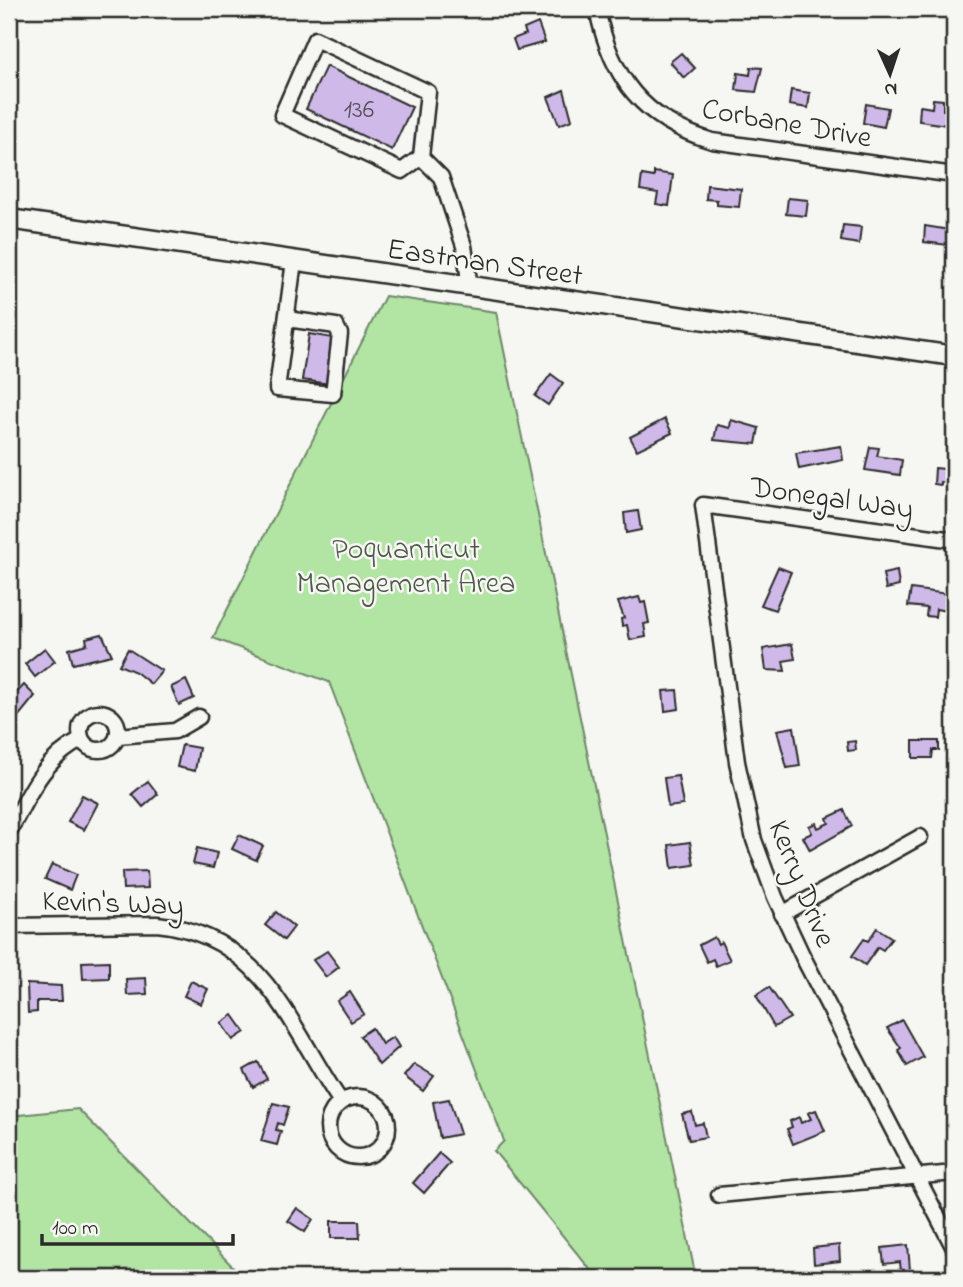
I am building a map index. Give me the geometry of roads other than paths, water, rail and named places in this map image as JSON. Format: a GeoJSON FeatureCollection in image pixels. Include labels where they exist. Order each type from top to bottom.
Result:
{"type":"FeatureCollection","features":[{"type":"Feature","properties":{"kind":"main road","name":"Eastman Street"},"geometry":{"type":"LineString","coordinates":[[9,219],[954,356]]}},
{"type":"Feature","properties":{"kind":"street","name":"Corbane Drive"},"geometry":{"type":"LineString","coordinates":[[597,9],[608,54],[623,80],[647,108],[678,129],[712,141],[954,176]]}},
{"type":"Feature","properties":{"kind":"street"},"geometry":{"type":"LineString","coordinates":[[315,38],[428,92],[421,157],[402,172],[282,115],[315,38]]}},
{"type":"Feature","properties":{"kind":"street"},"geometry":{"type":"LineString","coordinates":[[421,157],[441,177],[464,246],[470,287]]}},
{"type":"Feature","properties":{"kind":"street"},"geometry":{"type":"LineString","coordinates":[[287,319],[336,326],[340,334],[333,394],[277,389],[294,261]]}},
{"type":"Feature","properties":{"kind":"street","name":"Donegal Way"},"geometry":{"type":"LineString","coordinates":[[703,505],[954,540]]}},
{"type":"Feature","properties":{"kind":"street","name":"Kerry Drive"},"geometry":{"type":"LineString","coordinates":[[703,505],[743,799],[754,840],[782,914],[954,1248]]}},
{"type":"Feature","properties":{"kind":"street"},"geometry":{"type":"LineString","coordinates":[[81,740],[82,721],[97,711],[113,718],[118,736]]}},
{"type":"Feature","properties":{"kind":"street"},"geometry":{"type":"LineString","coordinates":[[81,740],[91,749],[104,750],[118,736],[175,731],[199,717]]}},
{"type":"Feature","properties":{"kind":"street"},"geometry":{"type":"LineString","coordinates":[[9,832],[46,766],[57,754],[81,740]]}},
{"type":"Feature","properties":{"kind":"street"},"geometry":{"type":"LineString","coordinates":[[782,914],[920,837]]}},
{"type":"Feature","properties":{"kind":"street","name":"Kevin's Way"},"geometry":{"type":"LineString","coordinates":[[9,926],[156,924],[189,929],[219,941],[258,971],[341,1102]]}},
{"type":"Feature","properties":{"kind":"street"},"geometry":{"type":"LineString","coordinates":[[360,1097],[379,1105],[388,1122],[388,1132],[378,1149],[360,1157],[351,1156],[335,1146],[330,1137],[329,1118],[341,1102],[360,1097]]}},
{"type":"Feature","properties":{"kind":"street"},"geometry":{"type":"LineString","coordinates":[[719,1195],[954,1173]]}},
{"type":"Feature","properties":{"kind":"park label","name":"Poquanticut Management Area"},"geometry":{"type":"Point","coordinates":[406,565]}}]}
